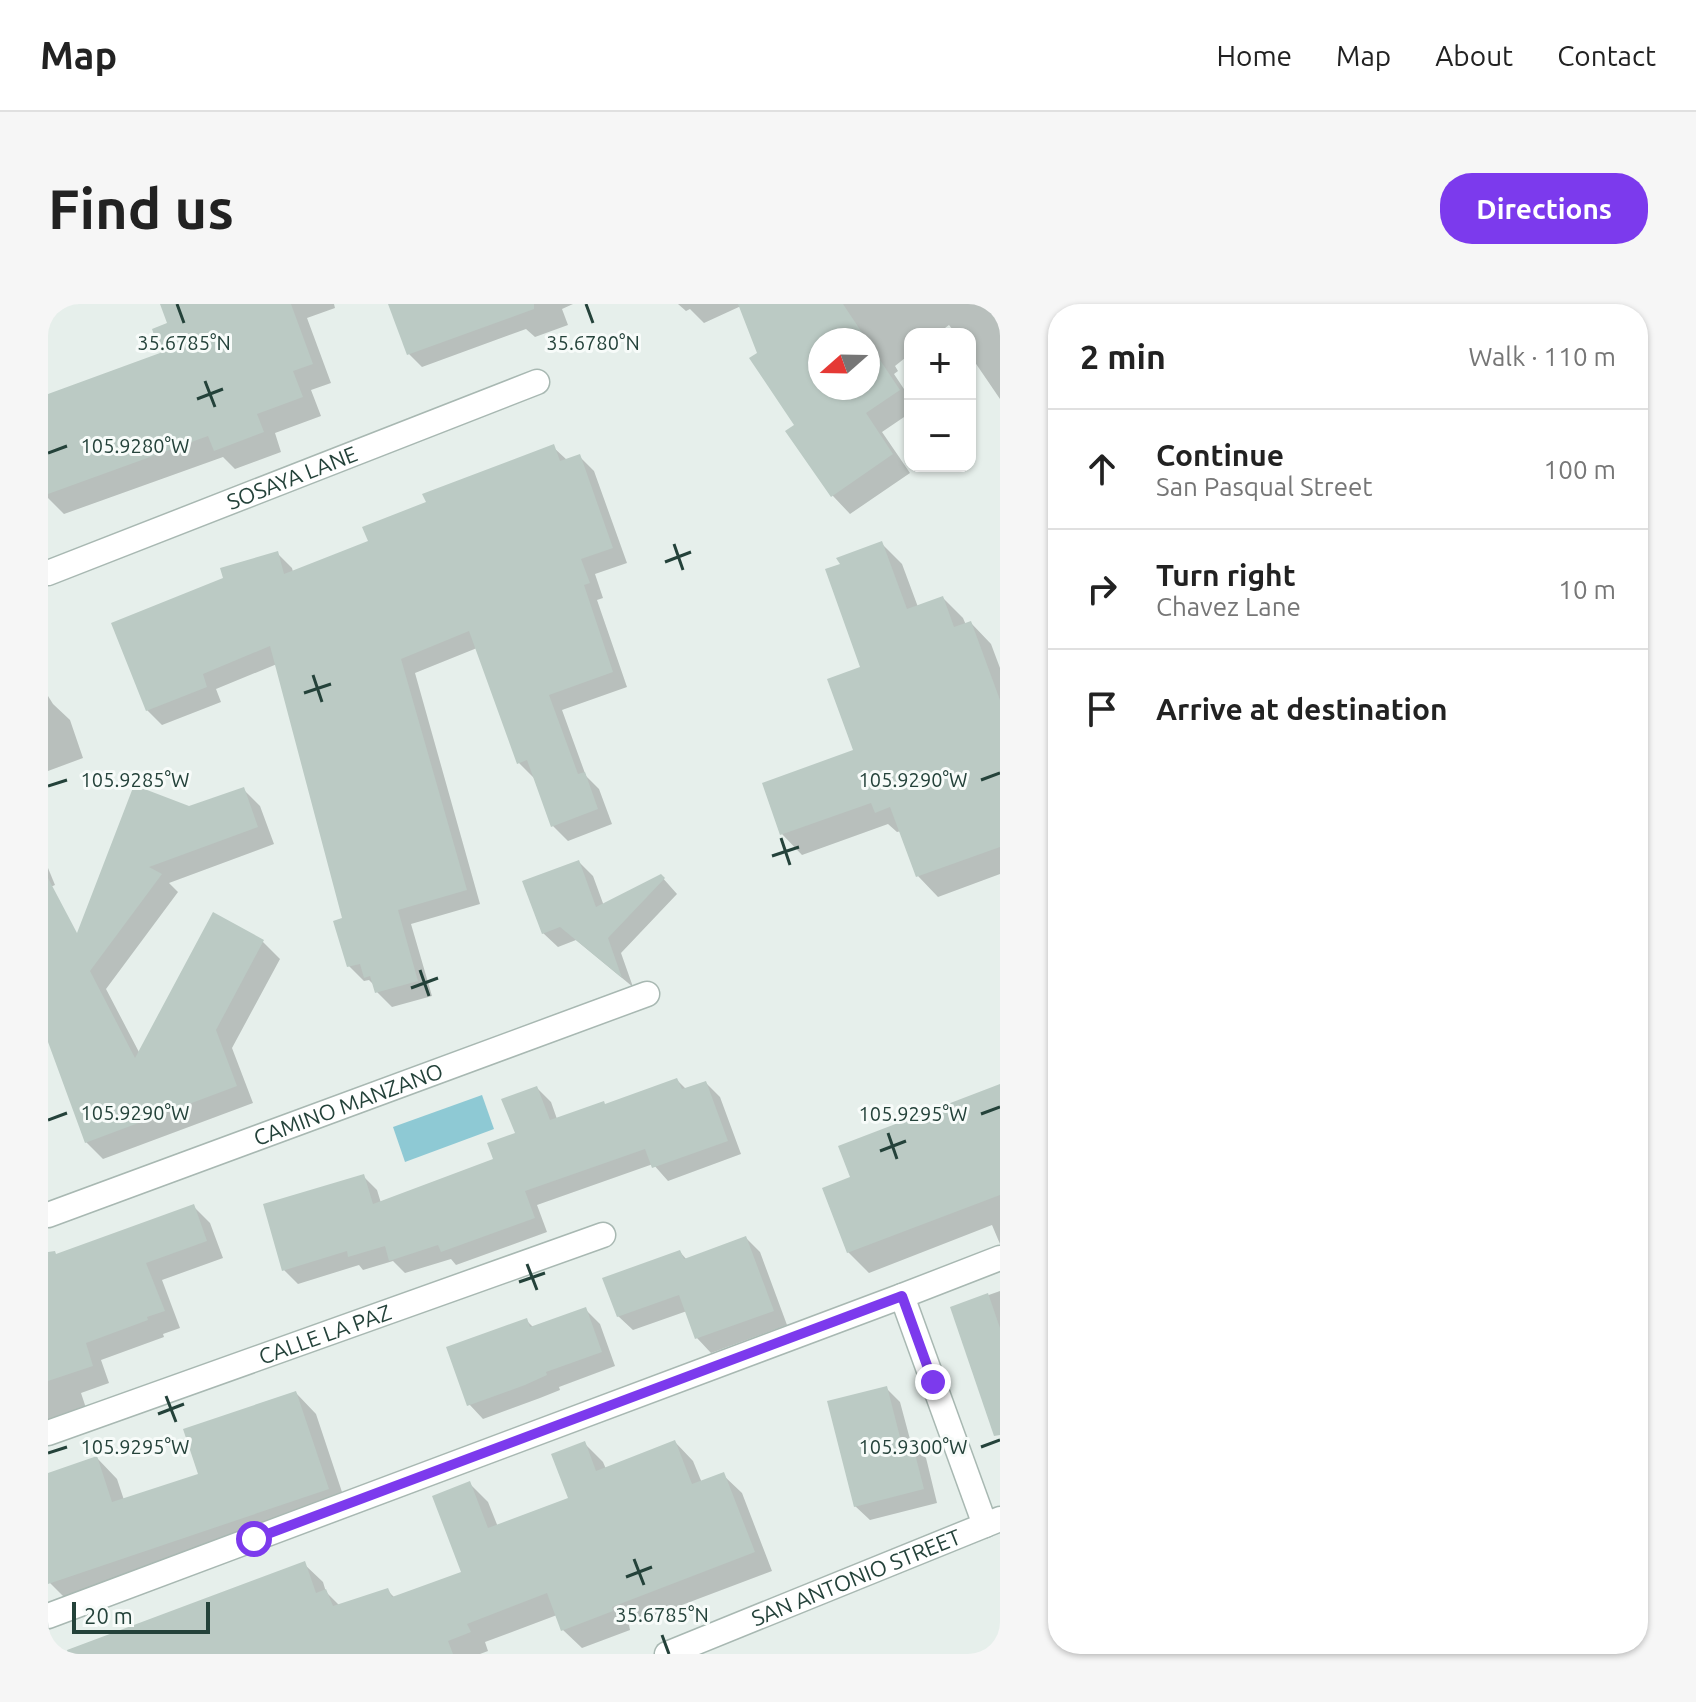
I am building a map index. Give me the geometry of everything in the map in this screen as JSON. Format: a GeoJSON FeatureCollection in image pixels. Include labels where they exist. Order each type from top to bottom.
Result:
{"type":"FeatureCollection","features":[{"type":"Feature","properties":{"kind":"street","name":"SOSAYA LANE"},"geometry":{"type":"LineString","coordinates":[[48,573],[537,382]]}},
{"type":"Feature","properties":{"kind":"street","name":"CAMINO MANZANO"},"geometry":{"type":"LineString","coordinates":[[48,1215],[647,994]]}},
{"type":"Feature","properties":{"kind":"street","name":"CALLE LA PAZ"},"geometry":{"type":"LineString","coordinates":[[48,1433],[603,1235]]}},
{"type":"Feature","properties":{"kind":"street"},"geometry":{"type":"LineString","coordinates":[[48,1616],[1000,1258]]}},
{"type":"Feature","properties":{"kind":"street"},"geometry":{"type":"LineString","coordinates":[[902,1296],[992,1522]]}},
{"type":"Feature","properties":{"kind":"street","name":"SAN ANTONIO STREET"},"geometry":{"type":"LineString","coordinates":[[667,1654],[992,1522]]}},
{"type":"Feature","properties":{"kind":"water"},"geometry":{"type":"Polygon","coordinates":[[[482,1095],[494,1129],[405,1162],[393,1127],[482,1095]]]}},
{"type":"Feature","properties":{"kind":"building"},"geometry":{"type":"Polygon","coordinates":[[[160,304],[291,304],[313,364],[293,371],[303,397],[257,414],[264,432],[214,451],[208,436],[48,494],[48,394],[160,353],[152,329],[167,323],[160,304]]]}},
{"type":"Feature","properties":{"kind":"building"},"geometry":{"type":"Polygon","coordinates":[[[388,304],[534,304],[534,309],[407,355],[388,304]]]}},
{"type":"Feature","properties":{"kind":"building"},"geometry":{"type":"Polygon","coordinates":[[[738,304],[843,304],[859,328],[808,328],[808,400],[880,400],[880,360],[900,390],[866,413],[893,454],[831,497],[785,431],[794,425],[749,358],[757,353],[738,304]]]}},
{"type":"Feature","properties":{"kind":"building"},"geometry":{"type":"Polygon","coordinates":[[[554,444],[560,461],[580,454],[613,548],[581,559],[590,583],[584,585],[613,672],[549,695],[578,774],[585,772],[598,809],[551,827],[527,760],[517,764],[469,631],[401,659],[467,890],[398,910],[418,981],[375,993],[370,976],[364,978],[360,964],[347,967],[333,921],[342,918],[270,646],[203,674],[207,687],[146,711],[111,623],[223,578],[220,568],[278,551],[284,574],[368,541],[362,527],[426,502],[422,494],[554,444]]]}},
{"type":"Feature","properties":{"kind":"building"},"geometry":{"type":"Polygon","coordinates":[[[882,541],[907,609],[943,596],[954,627],[971,621],[1000,700],[1000,847],[916,877],[890,807],[875,813],[871,803],[780,835],[762,783],[853,750],[827,679],[860,667],[825,569],[840,564],[836,558],[882,541]]]}},
{"type":"Feature","properties":{"kind":"building"},"geometry":{"type":"Polygon","coordinates":[[[134,785],[189,806],[244,787],[258,827],[149,867],[162,874],[90,971],[135,1058],[213,912],[264,940],[216,1030],[237,1086],[85,1143],[48,1042],[48,878],[77,933],[134,785]]]}},
{"type":"Feature","properties":{"kind":"building"},"geometry":{"type":"Polygon","coordinates":[[[579,860],[596,907],[661,874],[665,878],[608,938],[622,978],[560,927],[542,934],[522,881],[579,860]]]}},
{"type":"Feature","properties":{"kind":"building"},"geometry":{"type":"Polygon","coordinates":[[[677,1078],[682,1089],[706,1081],[728,1141],[652,1168],[645,1149],[525,1191],[535,1218],[441,1252],[438,1245],[389,1261],[385,1246],[348,1257],[347,1251],[282,1271],[263,1204],[364,1174],[373,1204],[493,1159],[487,1143],[515,1133],[501,1099],[537,1086],[550,1120],[677,1078]]]}},
{"type":"Feature","properties":{"kind":"building"},"geometry":{"type":"Polygon","coordinates":[[[1000,1084],[1000,1195],[847,1253],[822,1188],[850,1177],[838,1146],[1000,1084]]]}},
{"type":"Feature","properties":{"kind":"building"},"geometry":{"type":"Polygon","coordinates":[[[194,1204],[207,1241],[146,1263],[165,1311],[86,1343],[93,1366],[48,1381],[48,1252],[55,1251],[56,1254],[194,1204]]]}},
{"type":"Feature","properties":{"kind":"building"},"geometry":{"type":"Polygon","coordinates":[[[746,1236],[774,1311],[695,1339],[679,1295],[617,1317],[602,1278],[680,1250],[684,1259],[746,1236]]]}},
{"type":"Feature","properties":{"kind":"building"},"geometry":{"type":"Polygon","coordinates":[[[988,1293],[1000,1328],[1000,1435],[994,1436],[950,1307],[988,1293]]]}},
{"type":"Feature","properties":{"kind":"building"},"geometry":{"type":"Polygon","coordinates":[[[586,1307],[602,1352],[467,1406],[446,1347],[527,1318],[530,1327],[586,1307]]]}},
{"type":"Feature","properties":{"kind":"building"},"geometry":{"type":"Polygon","coordinates":[[[887,1386],[902,1445],[912,1442],[924,1489],[854,1507],[827,1401],[887,1386]]]}},
{"type":"Feature","properties":{"kind":"building"},"geometry":{"type":"Polygon","coordinates":[[[296,1391],[329,1489],[48,1584],[48,1473],[97,1456],[112,1502],[198,1474],[183,1429],[296,1391]]]}},
{"type":"Feature","properties":{"kind":"building"},"geometry":{"type":"Polygon","coordinates":[[[675,1440],[692,1484],[724,1472],[755,1552],[612,1607],[613,1611],[561,1631],[547,1593],[467,1624],[471,1632],[448,1641],[453,1654],[68,1654],[67,1650],[305,1561],[316,1593],[326,1589],[333,1606],[388,1588],[392,1597],[461,1572],[432,1496],[470,1481],[488,1528],[568,1498],[551,1454],[585,1441],[596,1471],[675,1440]]]}},
{"type":"Feature","properties":{"kind":"route"},"geometry":{"type":"LineString","coordinates":[[254,1539],[902,1296],[933,1382]]}}]}
